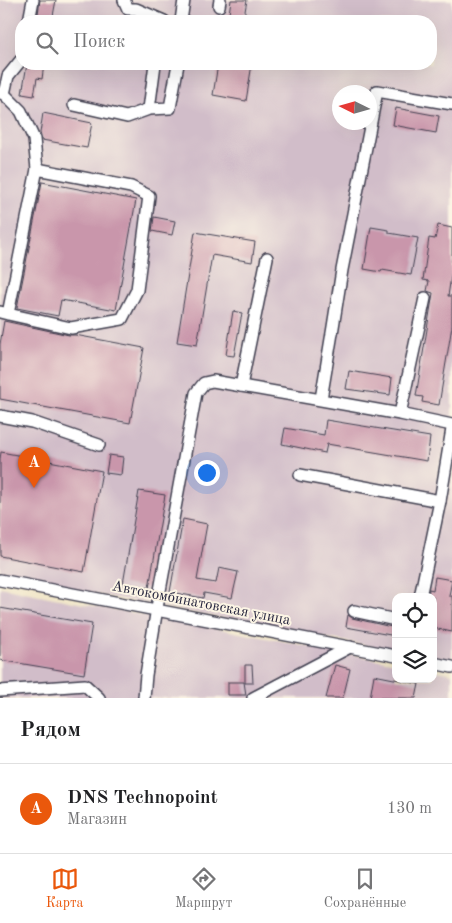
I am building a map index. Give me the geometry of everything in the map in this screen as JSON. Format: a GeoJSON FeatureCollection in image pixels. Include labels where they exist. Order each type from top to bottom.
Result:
{"type":"FeatureCollection","features":[{"type":"Feature","properties":{"kind":"street"},"geometry":{"type":"LineString","coordinates":[[30,15],[33,0]]}},
{"type":"Feature","properties":{"kind":"street"},"geometry":{"type":"LineString","coordinates":[[124,0],[128,9],[136,9],[150,15]]}},
{"type":"Feature","properties":{"kind":"street"},"geometry":{"type":"LineString","coordinates":[[182,15],[184,0]]}},
{"type":"Feature","properties":{"kind":"street"},"geometry":{"type":"LineString","coordinates":[[15,67],[8,76],[2,93],[22,110],[34,139],[37,169],[4,313],[71,328],[122,320],[137,290],[149,196],[131,187],[37,169]]}},
{"type":"Feature","properties":{"kind":"street"},"geometry":{"type":"LineString","coordinates":[[149,109],[153,70]]}},
{"type":"Feature","properties":{"kind":"street"},"geometry":{"type":"LineString","coordinates":[[74,105],[127,117],[149,109],[170,108],[177,70]]}},
{"type":"Feature","properties":{"kind":"street"},"geometry":{"type":"LineString","coordinates":[[320,399],[342,270],[377,91],[452,104]]}},
{"type":"Feature","properties":{"kind":"street"},"geometry":{"type":"LineString","coordinates":[[241,386],[267,258]]}},
{"type":"Feature","properties":{"kind":"street"},"geometry":{"type":"LineString","coordinates":[[400,414],[425,298]]}},
{"type":"Feature","properties":{"kind":"street"},"geometry":{"type":"LineString","coordinates":[[144,698],[156,611],[196,393],[204,383],[213,381],[320,399],[452,425]]}},
{"type":"Feature","properties":{"kind":"street"},"geometry":{"type":"LineString","coordinates":[[0,416],[32,422],[99,445]]}},
{"type":"Feature","properties":{"kind":"street"},"geometry":{"type":"LineString","coordinates":[[421,593],[440,501],[452,429]]}},
{"type":"Feature","properties":{"kind":"street"},"geometry":{"type":"LineString","coordinates":[[300,475],[440,501]]}},
{"type":"Feature","properties":{"kind":"street","name":"Автокомбинатовская улица"},"geometry":{"type":"LineString","coordinates":[[0,580],[392,655]]}},
{"type":"Feature","properties":{"kind":"street"},"geometry":{"type":"LineString","coordinates":[[354,611],[392,619]]}},
{"type":"Feature","properties":{"kind":"street"},"geometry":{"type":"LineString","coordinates":[[253,698],[350,647]]}},
{"type":"Feature","properties":{"kind":"street"},"geometry":{"type":"LineString","coordinates":[[437,664],[452,667]]}},
{"type":"Feature","properties":{"kind":"street"},"geometry":{"type":"LineString","coordinates":[[0,691],[85,685],[99,698]]}},
{"type":"Feature","properties":{"kind":"shaded area"},"geometry":{"type":"Polygon","coordinates":[[[0,0],[452,0],[452,662],[437,660],[437,593],[392,593],[392,650],[0,576],[0,0]]]}},
{"type":"Feature","properties":{"kind":"shaded area"},"geometry":{"type":"Polygon","coordinates":[[[0,587],[392,662],[392,683],[437,683],[437,671],[452,674],[452,698],[0,698],[0,587]]]}},
{"type":"Feature","properties":{"kind":"building"},"geometry":{"type":"Polygon","coordinates":[[[40,0],[56,0],[53,15],[38,15],[40,0]]]}},
{"type":"Feature","properties":{"kind":"building"},"geometry":{"type":"Polygon","coordinates":[[[231,0],[247,0],[244,15],[226,15],[229,14],[231,0]]]}},
{"type":"Feature","properties":{"kind":"building"},"geometry":{"type":"Polygon","coordinates":[[[26,70],[43,70],[42,79],[37,78],[34,96],[22,94],[26,70]]]}},
{"type":"Feature","properties":{"kind":"building"},"geometry":{"type":"Polygon","coordinates":[[[217,70],[251,70],[246,101],[213,95],[217,70]]]}},
{"type":"Feature","properties":{"kind":"building"},"geometry":{"type":"Polygon","coordinates":[[[396,108],[439,116],[436,133],[393,125],[396,108]]]}},
{"type":"Feature","properties":{"kind":"building"},"geometry":{"type":"Polygon","coordinates":[[[43,113],[92,123],[87,148],[42,140],[40,133],[43,113]]]}},
{"type":"Feature","properties":{"kind":"building"},"geometry":{"type":"Polygon","coordinates":[[[42,182],[136,200],[116,310],[61,300],[58,316],[17,308],[42,182]]]}},
{"type":"Feature","properties":{"kind":"building"},"geometry":{"type":"Polygon","coordinates":[[[154,217],[175,221],[172,235],[152,231],[154,217]]]}},
{"type":"Feature","properties":{"kind":"building"},"geometry":{"type":"Polygon","coordinates":[[[438,225],[452,228],[452,270],[448,296],[452,296],[452,326],[439,405],[422,402],[423,397],[416,396],[433,293],[427,291],[429,281],[423,280],[429,238],[435,239],[438,225]]]}},
{"type":"Feature","properties":{"kind":"building"},"geometry":{"type":"Polygon","coordinates":[[[371,227],[389,230],[389,233],[418,238],[411,275],[364,269],[371,227]]]}},
{"type":"Feature","properties":{"kind":"building"},"geometry":{"type":"Polygon","coordinates":[[[195,232],[255,242],[252,262],[212,255],[197,345],[177,342],[195,232]]]}},
{"type":"Feature","properties":{"kind":"building"},"geometry":{"type":"Polygon","coordinates":[[[233,311],[242,313],[234,356],[226,355],[233,311]]]}},
{"type":"Feature","properties":{"kind":"building"},"geometry":{"type":"Polygon","coordinates":[[[4,321],[144,348],[130,423],[0,399],[0,344],[4,321]]]}},
{"type":"Feature","properties":{"kind":"building"},"geometry":{"type":"Polygon","coordinates":[[[349,371],[392,378],[390,395],[346,389],[349,371]]]}},
{"type":"Feature","properties":{"kind":"building"},"geometry":{"type":"Polygon","coordinates":[[[326,420],[430,437],[427,461],[327,444],[325,453],[282,444],[285,428],[324,435],[326,420]]]}},
{"type":"Feature","properties":{"kind":"building"},"geometry":{"type":"Polygon","coordinates":[[[1,452],[102,471],[84,572],[0,556],[1,452]]]}},
{"type":"Feature","properties":{"kind":"building"},"geometry":{"type":"Polygon","coordinates":[[[109,455],[123,457],[121,475],[106,473],[109,455]]]}},
{"type":"Feature","properties":{"kind":"building"},"geometry":{"type":"Polygon","coordinates":[[[139,491],[165,495],[149,588],[123,584],[139,491]]]}},
{"type":"Feature","properties":{"kind":"building"},"geometry":{"type":"Polygon","coordinates":[[[183,519],[207,524],[197,580],[216,583],[219,568],[238,572],[232,598],[204,593],[203,598],[170,592],[183,519]]]}},
{"type":"Feature","properties":{"kind":"building"},"geometry":{"type":"Polygon","coordinates":[[[435,577],[452,580],[449,596],[452,596],[452,632],[437,629],[437,593],[428,593],[429,589],[433,590],[435,577]]]}},
{"type":"Feature","properties":{"kind":"building"},"geometry":{"type":"Polygon","coordinates":[[[0,608],[92,624],[84,674],[0,660],[0,608]]]}},
{"type":"Feature","properties":{"kind":"building"},"geometry":{"type":"Polygon","coordinates":[[[348,615],[352,618],[392,627],[392,635],[346,627],[348,615]]]}},
{"type":"Feature","properties":{"kind":"building"},"geometry":{"type":"Polygon","coordinates":[[[245,665],[252,665],[253,683],[245,683],[245,665]]]}},
{"type":"Feature","properties":{"kind":"building"},"geometry":{"type":"Polygon","coordinates":[[[335,665],[350,669],[343,698],[326,698],[335,665]]]}},
{"type":"Feature","properties":{"kind":"building"},"geometry":{"type":"Polygon","coordinates":[[[374,675],[392,679],[392,683],[419,684],[416,698],[370,698],[374,675]]]}},
{"type":"Feature","properties":{"kind":"building"},"geometry":{"type":"Polygon","coordinates":[[[228,682],[244,682],[246,695],[228,695],[228,682]]]}},
{"type":"Feature","properties":{"kind":"place","name":"DNS Technopoint"},"geometry":{"type":"Point","coordinates":[34,488]}}]}
